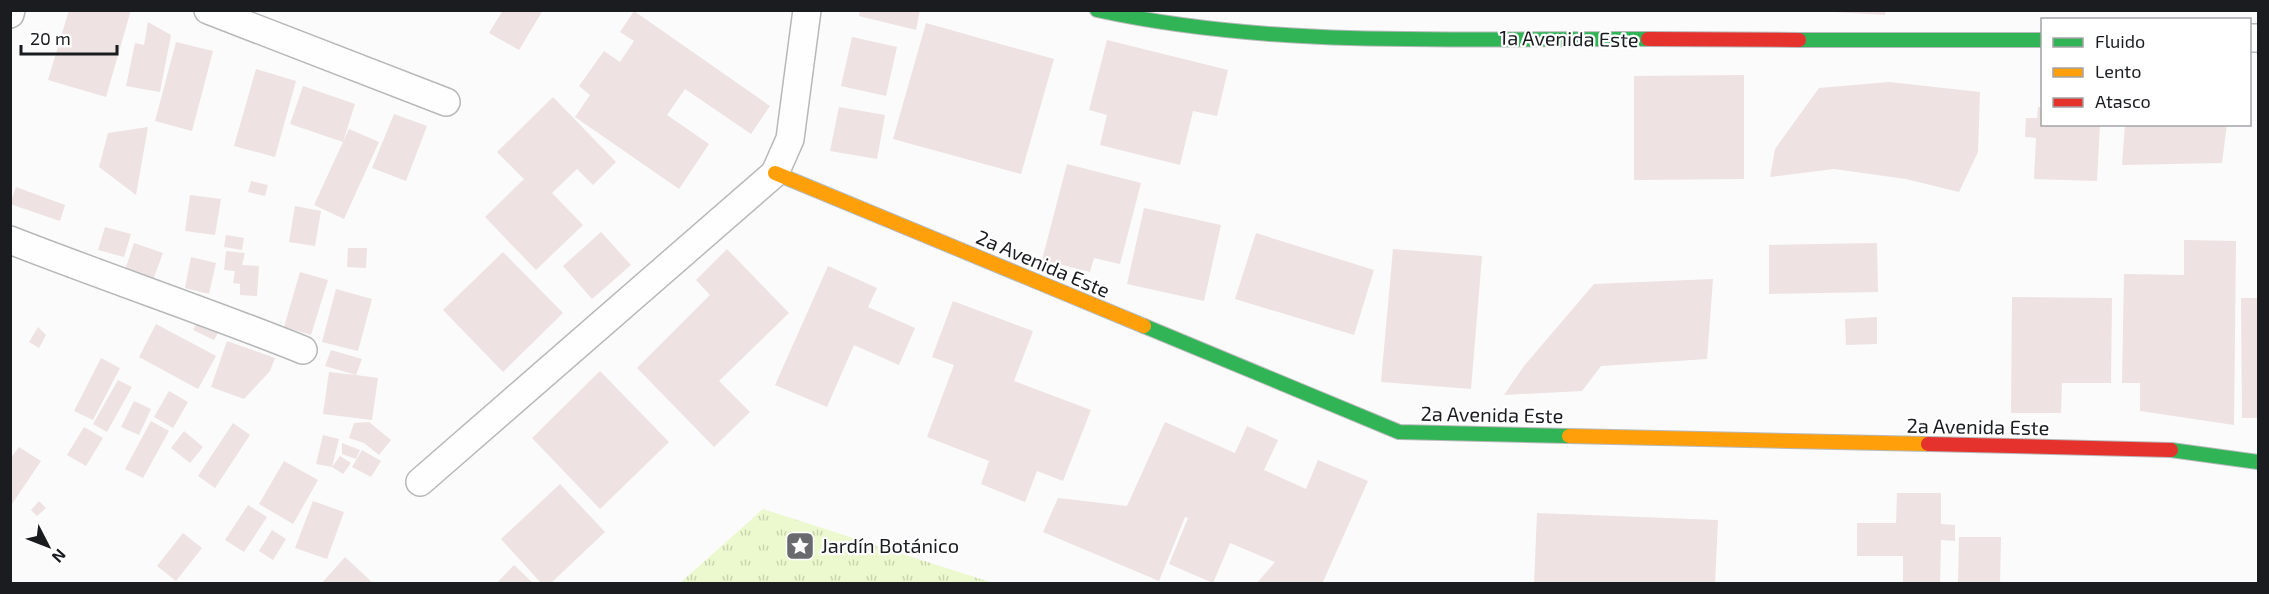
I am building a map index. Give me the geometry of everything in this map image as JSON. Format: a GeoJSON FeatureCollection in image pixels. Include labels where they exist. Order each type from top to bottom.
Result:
{"type":"FeatureCollection","features":[{"type":"Feature","properties":{"kind":"street"},"geometry":{"type":"LineString","coordinates":[[208,10],[446,102]]}},
{"type":"Feature","properties":{"kind":"street"},"geometry":{"type":"LineString","coordinates":[[420,482],[775,173],[790,139],[807,10]]}},
{"type":"Feature","properties":{"kind":"street","name":"1a Avenida Este"},"geometry":{"type":"LineString","coordinates":[[1097,10],[1140,21],[1298,36],[1765,42],[2041,40]]}},
{"type":"Feature","properties":{"kind":"street","name":"2a Avenida Este"},"geometry":{"type":"LineString","coordinates":[[775,173],[1399,432],[2168,450],[2259,462]]}},
{"type":"Feature","properties":{"kind":"street"},"geometry":{"type":"LineString","coordinates":[[10,240],[117,282],[213,314],[303,350]]}},
{"type":"Feature","properties":{"kind":"green space","name":"Jardín Botánico"},"geometry":{"type":"Polygon","coordinates":[[[763,509],[993,583],[680,583],[763,509]]]}},
{"type":"Feature","properties":{"kind":"building"},"geometry":{"type":"Polygon","coordinates":[[[69,10],[131,10],[106,97],[48,80],[69,10]]]}},
{"type":"Feature","properties":{"kind":"building"},"geometry":{"type":"Polygon","coordinates":[[[503,10],[543,10],[519,50],[489,33],[503,10]]]}},
{"type":"Feature","properties":{"kind":"building"},"geometry":{"type":"Polygon","coordinates":[[[860,10],[920,10],[916,30],[859,16],[860,10]]]}},
{"type":"Feature","properties":{"kind":"building"},"geometry":{"type":"Polygon","coordinates":[[[1799,10],[1886,10],[1885,15],[1799,10]]]}},
{"type":"Feature","properties":{"kind":"building"},"geometry":{"type":"Polygon","coordinates":[[[634,11],[770,106],[751,134],[685,89],[667,115],[709,144],[679,189],[575,117],[590,95],[579,86],[604,51],[620,62],[634,41],[620,32],[634,11]]]}},
{"type":"Feature","properties":{"kind":"building"},"geometry":{"type":"Polygon","coordinates":[[[148,22],[171,35],[160,92],[126,86],[135,43],[144,45],[148,22]]]}},
{"type":"Feature","properties":{"kind":"building"},"geometry":{"type":"Polygon","coordinates":[[[926,23],[1054,59],[1021,174],[893,139],[926,23]]]}},
{"type":"Feature","properties":{"kind":"building"},"geometry":{"type":"Polygon","coordinates":[[[852,37],[897,47],[886,96],[841,86],[852,37]]]}},
{"type":"Feature","properties":{"kind":"building"},"geometry":{"type":"Polygon","coordinates":[[[1107,40],[1228,70],[1217,116],[1193,111],[1180,165],[1100,145],[1107,115],[1089,110],[1107,40]]]}},
{"type":"Feature","properties":{"kind":"building"},"geometry":{"type":"Polygon","coordinates":[[[176,42],[213,51],[192,131],[155,121],[176,42]]]}},
{"type":"Feature","properties":{"kind":"building"},"geometry":{"type":"Polygon","coordinates":[[[256,69],[296,81],[275,157],[234,146],[256,69]]]}},
{"type":"Feature","properties":{"kind":"building"},"geometry":{"type":"Polygon","coordinates":[[[1744,75],[1744,179],[1634,180],[1634,76],[1744,75]]]}},
{"type":"Feature","properties":{"kind":"building"},"geometry":{"type":"Polygon","coordinates":[[[1889,82],[1980,92],[1978,152],[1959,192],[1906,179],[1834,169],[1770,177],[1775,149],[1819,88],[1889,82]]]}},
{"type":"Feature","properties":{"kind":"building"},"geometry":{"type":"Polygon","coordinates":[[[303,86],[355,104],[343,142],[290,124],[303,86]]]}},
{"type":"Feature","properties":{"kind":"building"},"geometry":{"type":"Polygon","coordinates":[[[553,97],[616,162],[593,185],[577,169],[552,193],[583,225],[536,270],[485,217],[524,179],[497,152],[553,97]]]}},
{"type":"Feature","properties":{"kind":"building"},"geometry":{"type":"Polygon","coordinates":[[[839,107],[885,115],[877,159],[830,151],[839,107]]]}},
{"type":"Feature","properties":{"kind":"building"},"geometry":{"type":"Polygon","coordinates":[[[2038,107],[2041,107],[2041,126],[2100,126],[2097,181],[2034,179],[2036,138],[2025,137],[2026,118],[2037,118],[2038,107]]]}},
{"type":"Feature","properties":{"kind":"building"},"geometry":{"type":"Polygon","coordinates":[[[394,114],[427,126],[406,181],[372,168],[394,114]]]}},
{"type":"Feature","properties":{"kind":"building"},"geometry":{"type":"Polygon","coordinates":[[[2125,126],[2227,126],[2222,163],[2122,165],[2125,126]]]}},
{"type":"Feature","properties":{"kind":"building"},"geometry":{"type":"Polygon","coordinates":[[[148,127],[136,195],[99,167],[108,133],[148,127]]]}},
{"type":"Feature","properties":{"kind":"building"},"geometry":{"type":"Polygon","coordinates":[[[349,129],[379,142],[344,219],[314,205],[349,129]]]}},
{"type":"Feature","properties":{"kind":"building"},"geometry":{"type":"Polygon","coordinates":[[[1067,164],[1141,183],[1120,264],[1094,258],[1090,272],[1042,260],[1067,164]]]}},
{"type":"Feature","properties":{"kind":"building"},"geometry":{"type":"Polygon","coordinates":[[[251,181],[268,185],[265,196],[248,192],[251,181]]]}},
{"type":"Feature","properties":{"kind":"building"},"geometry":{"type":"Polygon","coordinates":[[[16,187],[65,205],[60,221],[10,204],[16,187]]]}},
{"type":"Feature","properties":{"kind":"building"},"geometry":{"type":"Polygon","coordinates":[[[190,195],[221,199],[215,235],[185,231],[190,195]]]}},
{"type":"Feature","properties":{"kind":"building"},"geometry":{"type":"Polygon","coordinates":[[[295,206],[321,211],[315,246],[289,242],[295,206]]]}},
{"type":"Feature","properties":{"kind":"building"},"geometry":{"type":"Polygon","coordinates":[[[1144,208],[1221,225],[1204,301],[1127,284],[1144,208]]]}},
{"type":"Feature","properties":{"kind":"building"},"geometry":{"type":"Polygon","coordinates":[[[105,227],[131,234],[124,257],[98,250],[105,227]]]}},
{"type":"Feature","properties":{"kind":"building"},"geometry":{"type":"Polygon","coordinates":[[[601,232],[631,265],[592,299],[563,266],[601,232]]]}},
{"type":"Feature","properties":{"kind":"building"},"geometry":{"type":"Polygon","coordinates":[[[1256,233],[1374,270],[1354,335],[1235,299],[1256,233]]]}},
{"type":"Feature","properties":{"kind":"building"},"geometry":{"type":"Polygon","coordinates":[[[226,235],[244,238],[242,250],[224,247],[226,235]]]}},
{"type":"Feature","properties":{"kind":"building"},"geometry":{"type":"Polygon","coordinates":[[[2184,240],[2236,241],[2234,425],[2140,411],[2140,383],[2122,383],[2124,274],[2184,275],[2184,240]]]}},
{"type":"Feature","properties":{"kind":"building"},"geometry":{"type":"Polygon","coordinates":[[[134,243],[163,253],[153,280],[125,270],[134,243]]]}},
{"type":"Feature","properties":{"kind":"building"},"geometry":{"type":"Polygon","coordinates":[[[1877,243],[1878,292],[1769,294],[1769,245],[1877,243]]]}},
{"type":"Feature","properties":{"kind":"building"},"geometry":{"type":"Polygon","coordinates":[[[348,248],[367,248],[366,268],[347,267],[348,248]]]}},
{"type":"Feature","properties":{"kind":"building"},"geometry":{"type":"Polygon","coordinates":[[[727,249],[789,313],[719,381],[750,412],[714,447],[637,368],[710,295],[696,280],[727,249]]]}},
{"type":"Feature","properties":{"kind":"building"},"geometry":{"type":"Polygon","coordinates":[[[1393,249],[1482,256],[1471,389],[1381,382],[1393,249]]]}},
{"type":"Feature","properties":{"kind":"building"},"geometry":{"type":"Polygon","coordinates":[[[226,251],[245,253],[242,265],[259,266],[257,296],[240,295],[240,284],[233,283],[235,271],[224,270],[226,251]]]}},
{"type":"Feature","properties":{"kind":"building"},"geometry":{"type":"Polygon","coordinates":[[[503,252],[563,313],[503,372],[443,310],[503,252]]]}},
{"type":"Feature","properties":{"kind":"building"},"geometry":{"type":"Polygon","coordinates":[[[191,257],[216,263],[209,294],[185,288],[191,257]]]}},
{"type":"Feature","properties":{"kind":"building"},"geometry":{"type":"Polygon","coordinates":[[[828,266],[877,288],[868,307],[915,328],[899,365],[854,345],[827,407],[775,385],[828,266]]]}},
{"type":"Feature","properties":{"kind":"building"},"geometry":{"type":"Polygon","coordinates":[[[300,272],[328,280],[311,335],[284,327],[300,272]]]}},
{"type":"Feature","properties":{"kind":"building"},"geometry":{"type":"Polygon","coordinates":[[[1713,279],[1707,359],[1601,366],[1582,391],[1504,395],[1524,366],[1594,284],[1713,279]]]}},
{"type":"Feature","properties":{"kind":"building"},"geometry":{"type":"Polygon","coordinates":[[[336,289],[372,299],[358,351],[322,342],[336,289]]]}},
{"type":"Feature","properties":{"kind":"building"},"geometry":{"type":"Polygon","coordinates":[[[2012,297],[2112,298],[2111,383],[2062,383],[2061,413],[2011,413],[2012,297]]]}},
{"type":"Feature","properties":{"kind":"building"},"geometry":{"type":"Polygon","coordinates":[[[2241,298],[2258,298],[2258,418],[2242,418],[2241,298]]]}},
{"type":"Feature","properties":{"kind":"building"},"geometry":{"type":"Polygon","coordinates":[[[953,301],[1033,331],[1014,381],[1091,410],[1063,481],[1037,471],[1025,502],[981,484],[989,461],[927,437],[954,365],[932,357],[953,301]]]}},
{"type":"Feature","properties":{"kind":"building"},"geometry":{"type":"Polygon","coordinates":[[[1877,317],[1877,344],[1846,345],[1845,319],[1877,317]]]}},
{"type":"Feature","properties":{"kind":"building"},"geometry":{"type":"Polygon","coordinates":[[[197,323],[218,333],[214,340],[193,330],[197,323]]]}},
{"type":"Feature","properties":{"kind":"building"},"geometry":{"type":"Polygon","coordinates":[[[156,324],[216,356],[198,389],[139,357],[156,324]]]}},
{"type":"Feature","properties":{"kind":"building"},"geometry":{"type":"Polygon","coordinates":[[[38,327],[46,335],[39,348],[29,342],[38,327]]]}},
{"type":"Feature","properties":{"kind":"building"},"geometry":{"type":"Polygon","coordinates":[[[227,341],[275,358],[270,371],[244,399],[211,387],[227,341]]]}},
{"type":"Feature","properties":{"kind":"building"},"geometry":{"type":"Polygon","coordinates":[[[331,350],[362,359],[356,375],[325,366],[331,350]]]}},
{"type":"Feature","properties":{"kind":"building"},"geometry":{"type":"Polygon","coordinates":[[[101,358],[120,368],[93,420],[74,411],[101,358]]]}},
{"type":"Feature","properties":{"kind":"building"},"geometry":{"type":"Polygon","coordinates":[[[600,371],[669,442],[600,509],[532,438],[600,371]]]}},
{"type":"Feature","properties":{"kind":"building"},"geometry":{"type":"Polygon","coordinates":[[[329,372],[378,378],[372,420],[323,414],[329,372]]]}},
{"type":"Feature","properties":{"kind":"building"},"geometry":{"type":"Polygon","coordinates":[[[118,380],[132,387],[107,432],[93,424],[118,380]]]}},
{"type":"Feature","properties":{"kind":"building"},"geometry":{"type":"Polygon","coordinates":[[[169,391],[188,402],[173,428],[154,417],[169,391]]]}},
{"type":"Feature","properties":{"kind":"building"},"geometry":{"type":"Polygon","coordinates":[[[134,401],[151,409],[139,435],[121,427],[134,401]]]}},
{"type":"Feature","properties":{"kind":"building"},"geometry":{"type":"Polygon","coordinates":[[[151,421],[169,431],[143,478],[125,469],[151,421]]]}},
{"type":"Feature","properties":{"kind":"building"},"geometry":{"type":"Polygon","coordinates":[[[369,422],[391,440],[379,455],[364,443],[349,438],[354,423],[369,422]]]}},
{"type":"Feature","properties":{"kind":"building"},"geometry":{"type":"Polygon","coordinates":[[[1165,422],[1235,453],[1247,426],[1278,440],[1264,470],[1306,489],[1318,460],[1368,481],[1322,584],[1256,584],[1275,562],[1230,543],[1213,583],[1169,564],[1188,518],[1185,517],[1159,581],[1043,532],[1058,498],[1127,506],[1165,422]]]}},
{"type":"Feature","properties":{"kind":"building"},"geometry":{"type":"Polygon","coordinates":[[[233,423],[250,435],[215,488],[198,476],[233,423]]]}},
{"type":"Feature","properties":{"kind":"building"},"geometry":{"type":"Polygon","coordinates":[[[84,427],[103,438],[86,466],[67,455],[84,427]]]}},
{"type":"Feature","properties":{"kind":"building"},"geometry":{"type":"Polygon","coordinates":[[[184,431],[203,447],[190,463],[171,448],[184,431]]]}},
{"type":"Feature","properties":{"kind":"building"},"geometry":{"type":"Polygon","coordinates":[[[323,435],[339,439],[332,467],[316,464],[323,435]]]}},
{"type":"Feature","properties":{"kind":"building"},"geometry":{"type":"Polygon","coordinates":[[[342,443],[360,450],[356,459],[342,454],[342,443]]]}},
{"type":"Feature","properties":{"kind":"building"},"geometry":{"type":"Polygon","coordinates":[[[19,447],[41,461],[10,507],[10,459],[19,447]]]}},
{"type":"Feature","properties":{"kind":"building"},"geometry":{"type":"Polygon","coordinates":[[[362,450],[381,461],[371,477],[352,467],[362,450]]]}},
{"type":"Feature","properties":{"kind":"building"},"geometry":{"type":"Polygon","coordinates":[[[340,456],[351,463],[343,474],[332,467],[340,456]]]}},
{"type":"Feature","properties":{"kind":"building"},"geometry":{"type":"Polygon","coordinates":[[[284,461],[318,480],[293,524],[259,504],[284,461]]]}},
{"type":"Feature","properties":{"kind":"building"},"geometry":{"type":"Polygon","coordinates":[[[560,484],[605,532],[550,584],[542,584],[501,539],[560,484]]]}},
{"type":"Feature","properties":{"kind":"building"},"geometry":{"type":"Polygon","coordinates":[[[1897,493],[1941,493],[1941,524],[1955,525],[1955,541],[1941,540],[1940,584],[1903,584],[1903,556],[1857,556],[1857,523],[1896,523],[1897,493]]]}},
{"type":"Feature","properties":{"kind":"building"},"geometry":{"type":"Polygon","coordinates":[[[39,501],[46,508],[37,516],[31,510],[39,501]]]}},
{"type":"Feature","properties":{"kind":"building"},"geometry":{"type":"Polygon","coordinates":[[[313,501],[344,512],[327,559],[295,548],[313,501]]]}},
{"type":"Feature","properties":{"kind":"building"},"geometry":{"type":"Polygon","coordinates":[[[248,505],[267,517],[244,552],[225,540],[248,505]]]}},
{"type":"Feature","properties":{"kind":"building"},"geometry":{"type":"Polygon","coordinates":[[[1537,513],[1718,520],[1715,584],[1534,584],[1537,513]]]}},
{"type":"Feature","properties":{"kind":"building"},"geometry":{"type":"Polygon","coordinates":[[[272,530],[286,539],[273,560],[259,551],[272,530]]]}},
{"type":"Feature","properties":{"kind":"building"},"geometry":{"type":"Polygon","coordinates":[[[183,533],[202,548],[176,581],[157,566],[183,533]]]}},
{"type":"Feature","properties":{"kind":"building"},"geometry":{"type":"Polygon","coordinates":[[[1959,537],[2001,537],[2000,584],[1958,584],[1959,537]]]}},
{"type":"Feature","properties":{"kind":"building"},"geometry":{"type":"Polygon","coordinates":[[[345,557],[374,584],[321,584],[345,557]]]}},
{"type":"Feature","properties":{"kind":"building"},"geometry":{"type":"Polygon","coordinates":[[[514,565],[534,584],[496,584],[514,565]]]}},
{"type":"Feature","properties":{"kind":"traffic: fast"},"geometry":{"type":"LineString","coordinates":[[1097,10],[1233,31],[1302,36],[1441,40],[1648,39]]}},
{"type":"Feature","properties":{"kind":"traffic: fast"},"geometry":{"type":"LineString","coordinates":[[1799,40],[2041,40]]}},
{"type":"Feature","properties":{"kind":"traffic: fast"},"geometry":{"type":"LineString","coordinates":[[1144,326],[1399,432],[1569,436]]}},
{"type":"Feature","properties":{"kind":"traffic: fast"},"geometry":{"type":"LineString","coordinates":[[2171,450],[2258,462]]}},
{"type":"Feature","properties":{"kind":"traffic: slow"},"geometry":{"type":"LineString","coordinates":[[775,173],[1144,326]]}},
{"type":"Feature","properties":{"kind":"traffic: slow"},"geometry":{"type":"LineString","coordinates":[[1569,436],[1928,444]]}},
{"type":"Feature","properties":{"kind":"traffic: jam"},"geometry":{"type":"LineString","coordinates":[[1648,39],[1799,40]]}},
{"type":"Feature","properties":{"kind":"traffic: jam"},"geometry":{"type":"LineString","coordinates":[[1928,444],[2171,450]]}},
{"type":"Feature","properties":{"kind":"place","name":"Jardín Botánico"},"geometry":{"type":"Point","coordinates":[800,546]}}]}
